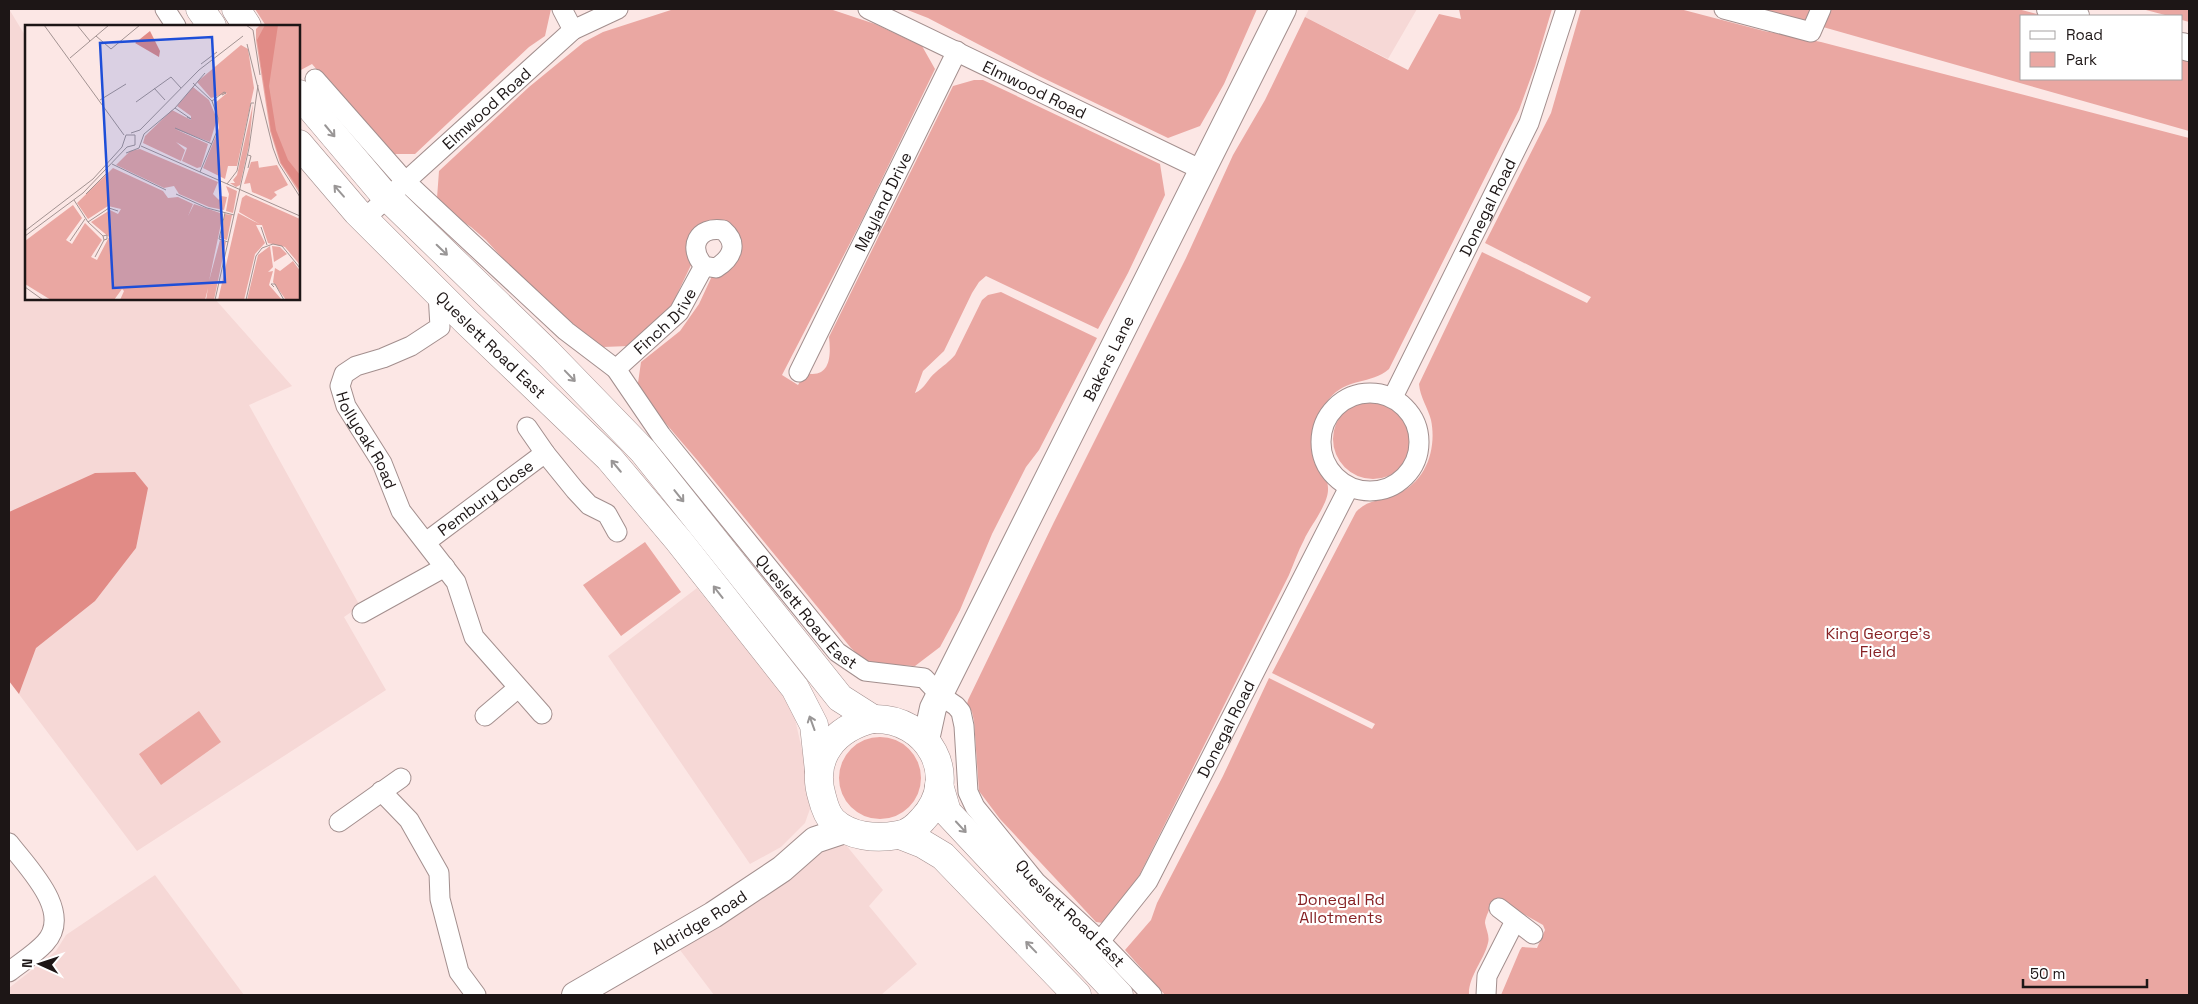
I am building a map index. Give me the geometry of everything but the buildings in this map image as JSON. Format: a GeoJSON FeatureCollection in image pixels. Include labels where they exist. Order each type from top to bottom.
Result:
{"type":"FeatureCollection","features":[{"type":"Feature","properties":{"kind":"highway"},"geometry":{"type":"LineString","coordinates":[[200,9],[211,25]]}},
{"type":"Feature","properties":{"kind":"highway"},"geometry":{"type":"LineString","coordinates":[[236,9],[246,25]]}},
{"type":"Feature","properties":{"kind":"highway","name":"Queslett Road East"},"geometry":{"type":"LineString","coordinates":[[307,86],[396,189],[547,352],[643,451],[840,698],[873,719]]}},
{"type":"Feature","properties":{"kind":"highway","name":"Queslett Road East"},"geometry":{"type":"LineString","coordinates":[[300,145],[364,219],[466,321],[525,375],[609,458],[680,541],[795,688],[814,725],[819,771]]}},
{"type":"Feature","properties":{"kind":"highway"},"geometry":{"type":"LineString","coordinates":[[525,375],[547,352]]}},
{"type":"Feature","properties":{"kind":"highway"},"geometry":{"type":"LineString","coordinates":[[873,719],[883,719],[916,732],[937,764],[939,785],[933,805],[926,816],[911,830],[900,835],[864,836],[836,821],[820,791],[819,771],[826,751],[840,733],[858,722],[873,719]]}},
{"type":"Feature","properties":{"kind":"highway","name":"Queslett Road East"},"geometry":{"type":"LineString","coordinates":[[939,785],[946,812],[1092,951],[1119,995]]}},
{"type":"Feature","properties":{"kind":"highway"},"geometry":{"type":"LineString","coordinates":[[900,835],[923,844],[943,856],[1071,989],[1092,951]]}},
{"type":"Feature","properties":{"kind":"street"},"geometry":{"type":"LineString","coordinates":[[165,9],[175,25]]}},
{"type":"Feature","properties":{"kind":"street"},"geometry":{"type":"LineString","coordinates":[[562,9],[573,30]]}},
{"type":"Feature","properties":{"kind":"street","name":"Elmwood Road"},"geometry":{"type":"LineString","coordinates":[[364,219],[573,30],[618,9]]}},
{"type":"Feature","properties":{"kind":"street","name":"Elmwood Road"},"geometry":{"type":"LineString","coordinates":[[868,9],[1202,170]]}},
{"type":"Feature","properties":{"kind":"street","name":"Bakers Lane"},"geometry":{"type":"LineString","coordinates":[[936,701],[1283,9]]}},
{"type":"Feature","properties":{"kind":"street","name":"Donegal Road"},"geometry":{"type":"LineString","coordinates":[[1393,397],[1529,123],[1566,9]]}},
{"type":"Feature","properties":{"kind":"street"},"geometry":{"type":"LineString","coordinates":[[1724,9],[1811,32],[1821,9]]}},
{"type":"Feature","properties":{"kind":"street"},"geometry":{"type":"LineString","coordinates":[[2050,9],[2072,15]]}},
{"type":"Feature","properties":{"kind":"street","name":"Mayland Drive"},"geometry":{"type":"LineString","coordinates":[[799,372],[814,356],[957,51]]}},
{"type":"Feature","properties":{"kind":"street","name":"Queslett Road East"},"geometry":{"type":"LineString","coordinates":[[396,189],[566,331],[616,369],[661,435],[837,652],[865,671],[924,678],[936,701],[956,706],[961,712],[964,726],[968,792],[975,807],[1092,951],[1152,995]]}},
{"type":"Feature","properties":{"kind":"street","name":"Finch Drive"},"geometry":{"type":"LineString","coordinates":[[616,369],[679,312],[704,266]]}},
{"type":"Feature","properties":{"kind":"street"},"geometry":{"type":"LineString","coordinates":[[438,293],[440,327]]}},
{"type":"Feature","properties":{"kind":"street","name":"Hollyoak Road"},"geometry":{"type":"LineString","coordinates":[[466,321],[440,327],[411,346],[383,358],[356,366],[344,374],[340,386],[346,406],[382,463],[402,511],[456,582],[474,637],[542,714]]}},
{"type":"Feature","properties":{"kind":"street","name":"Queslett Road East"},"geometry":{"type":"LineString","coordinates":[[547,352],[566,331]]}},
{"type":"Feature","properties":{"kind":"street"},"geometry":{"type":"LineString","coordinates":[[1375,392],[1393,397],[1409,410],[1417,424],[1420,437],[1418,454],[1410,471],[1400,482],[1384,489],[1371,492],[1348,486],[1331,472],[1322,451],[1321,435],[1326,418],[1338,404],[1356,394],[1375,392]]}},
{"type":"Feature","properties":{"kind":"street","name":"Pembury Close"},"geometry":{"type":"LineString","coordinates":[[527,427],[544,453],[589,505],[607,514],[617,532]]}},
{"type":"Feature","properties":{"kind":"street","name":"Pembury Close"},"geometry":{"type":"LineString","coordinates":[[426,542],[544,453]]}},
{"type":"Feature","properties":{"kind":"street","name":"Donegal Road"},"geometry":{"type":"LineString","coordinates":[[1092,951],[1148,881],[1348,486]]}},
{"type":"Feature","properties":{"kind":"street"},"geometry":{"type":"LineString","coordinates":[[362,613],[445,567]]}},
{"type":"Feature","properties":{"kind":"street"},"geometry":{"type":"LineString","coordinates":[[485,716],[518,688]]}},
{"type":"Feature","properties":{"kind":"street"},"geometry":{"type":"LineString","coordinates":[[916,732],[936,701]]}},
{"type":"Feature","properties":{"kind":"street"},"geometry":{"type":"LineString","coordinates":[[339,822],[401,778]]}},
{"type":"Feature","properties":{"kind":"street"},"geometry":{"type":"LineString","coordinates":[[381,791],[409,820],[439,873],[440,899],[459,972],[476,995]]}},
{"type":"Feature","properties":{"kind":"street","name":"Aldridge Road"},"geometry":{"type":"LineString","coordinates":[[575,995],[713,915],[782,869],[836,821]]}},
{"type":"Feature","properties":{"kind":"street"},"geometry":{"type":"LineString","coordinates":[[9,843],[48,896],[54,910],[53,926],[46,942],[9,972]]}},
{"type":"Feature","properties":{"kind":"street"},"geometry":{"type":"LineString","coordinates":[[1499,908],[1533,934]]}},
{"type":"Feature","properties":{"kind":"street"},"geometry":{"type":"LineString","coordinates":[[1486,995],[1487,976],[1515,921]]}},
{"type":"Feature","properties":{"kind":"shaded area"},"geometry":{"type":"Polygon","coordinates":[[[9,9],[25,35],[25,300],[216,300],[292,386],[249,405],[360,606],[344,617],[386,690],[137,851],[9,681],[9,9]]]}},
{"type":"Feature","properties":{"kind":"shaded area"},"geometry":{"type":"Polygon","coordinates":[[[1309,9],[1417,9],[1388,59],[1305,17],[1309,9]]]}},
{"type":"Feature","properties":{"kind":"shaded area"},"geometry":{"type":"Polygon","coordinates":[[[135,472],[148,488],[136,548],[95,601],[36,648],[19,694],[9,681],[9,512],[95,473],[135,472]]]}},
{"type":"Feature","properties":{"kind":"shaded area"},"geometry":{"type":"Polygon","coordinates":[[[697,588],[787,699],[795,719],[809,781],[811,806],[805,823],[781,847],[750,864],[608,656],[697,588]]]}},
{"type":"Feature","properties":{"kind":"shaded area"},"geometry":{"type":"Polygon","coordinates":[[[841,839],[883,890],[869,906],[917,964],[881,995],[714,995],[680,950],[841,839]]]}},
{"type":"Feature","properties":{"kind":"shaded area"},"geometry":{"type":"Polygon","coordinates":[[[155,875],[244,995],[9,995],[9,988],[56,951],[66,935],[155,875]]]}},
{"type":"Feature","properties":{"kind":"green space"},"geometry":{"type":"Polygon","coordinates":[[[255,9],[551,9],[545,36],[529,47],[415,154],[390,154],[312,64],[300,70],[300,25],[265,25],[255,9]]]}},
{"type":"Feature","properties":{"kind":"green space"},"geometry":{"type":"Polygon","coordinates":[[[674,9],[830,9],[875,24],[922,46],[935,69],[864,216],[782,375],[798,385],[805,373],[814,374],[825,369],[830,351],[829,337],[953,86],[974,80],[983,80],[1160,164],[1165,195],[1128,273],[1098,329],[986,276],[979,282],[972,293],[944,351],[923,371],[915,393],[922,389],[933,375],[955,355],[982,300],[988,295],[1001,292],[1097,338],[1039,450],[1026,467],[992,534],[960,610],[940,647],[915,666],[868,664],[851,648],[698,461],[637,390],[641,362],[680,331],[699,304],[712,276],[738,238],[690,237],[687,248],[691,265],[670,309],[629,346],[603,347],[565,318],[505,261],[486,240],[453,215],[437,198],[439,171],[529,87],[584,42],[603,32],[674,9]]]}},
{"type":"Feature","properties":{"kind":"green space"},"geometry":{"type":"Polygon","coordinates":[[[905,9],[1257,9],[1224,84],[1200,126],[1168,138],[1039,76],[928,18],[905,9]]]}},
{"type":"Feature","properties":{"kind":"green space"},"geometry":{"type":"Polygon","coordinates":[[[1459,9],[1552,9],[1535,66],[1519,110],[1389,369],[1375,377],[1343,387],[1329,399],[1320,414],[1315,429],[1315,446],[1328,485],[1326,501],[1302,544],[1289,575],[1123,908],[1103,923],[1096,922],[1000,819],[979,791],[974,721],[972,712],[967,704],[968,700],[1054,522],[1186,258],[1233,155],[1265,100],[1305,17],[1408,70],[1439,14],[1461,19],[1459,9]]]}},
{"type":"Feature","properties":{"kind":"green space","name":"King George's Field"},"geometry":{"type":"Polygon","coordinates":[[[1581,9],[1680,9],[1764,31],[1821,42],[2189,138],[2189,995],[1501,995],[1522,947],[1537,948],[1545,930],[1543,925],[1511,907],[1502,899],[1493,901],[1486,918],[1488,943],[1471,982],[1469,995],[1165,995],[1125,950],[1151,920],[1157,903],[1223,776],[1269,678],[1372,729],[1375,724],[1272,673],[1356,512],[1365,505],[1407,489],[1422,473],[1427,463],[1431,453],[1431,420],[1419,384],[1482,252],[1587,303],[1591,297],[1485,243],[1551,113],[1581,9]]]}},
{"type":"Feature","properties":{"kind":"green space"},"geometry":{"type":"Polygon","coordinates":[[[1740,9],[1813,9],[1806,22],[1740,9]]]}},
{"type":"Feature","properties":{"kind":"green space"},"geometry":{"type":"Polygon","coordinates":[[[1825,9],[2018,9],[2041,15],[2020,15],[2020,80],[2183,80],[2183,54],[2189,56],[2189,131],[1823,27],[1825,9]]]}},
{"type":"Feature","properties":{"kind":"green space"},"geometry":{"type":"Polygon","coordinates":[[[2142,9],[2189,9],[2189,22],[2183,20],[2183,15],[2165,15],[2142,9]]]}},
{"type":"Feature","properties":{"kind":"green space"},"geometry":{"type":"Polygon","coordinates":[[[1373,399],[1388,402],[1401,411],[1410,424],[1413,439],[1410,454],[1401,467],[1388,476],[1373,479],[1358,476],[1345,467],[1336,454],[1333,439],[1336,424],[1345,411],[1358,402],[1373,399]]]}},
{"type":"Feature","properties":{"kind":"green space"},"geometry":{"type":"Polygon","coordinates":[[[645,542],[681,592],[621,636],[583,585],[645,542]]]}},
{"type":"Feature","properties":{"kind":"green space"},"geometry":{"type":"Polygon","coordinates":[[[199,711],[221,742],[161,785],[139,754],[199,711]]]}},
{"type":"Feature","properties":{"kind":"green space"},"geometry":{"type":"Polygon","coordinates":[[[880,737],[896,740],[909,749],[918,762],[921,778],[918,794],[909,807],[896,816],[880,819],[864,816],[851,807],[842,794],[839,778],[842,762],[851,749],[864,740],[880,737]]]}},
{"type":"Feature","properties":{"kind":"park label","name":"Donegal Rd Allotments"},"geometry":{"type":"Point","coordinates":[1341,908]}}]}
